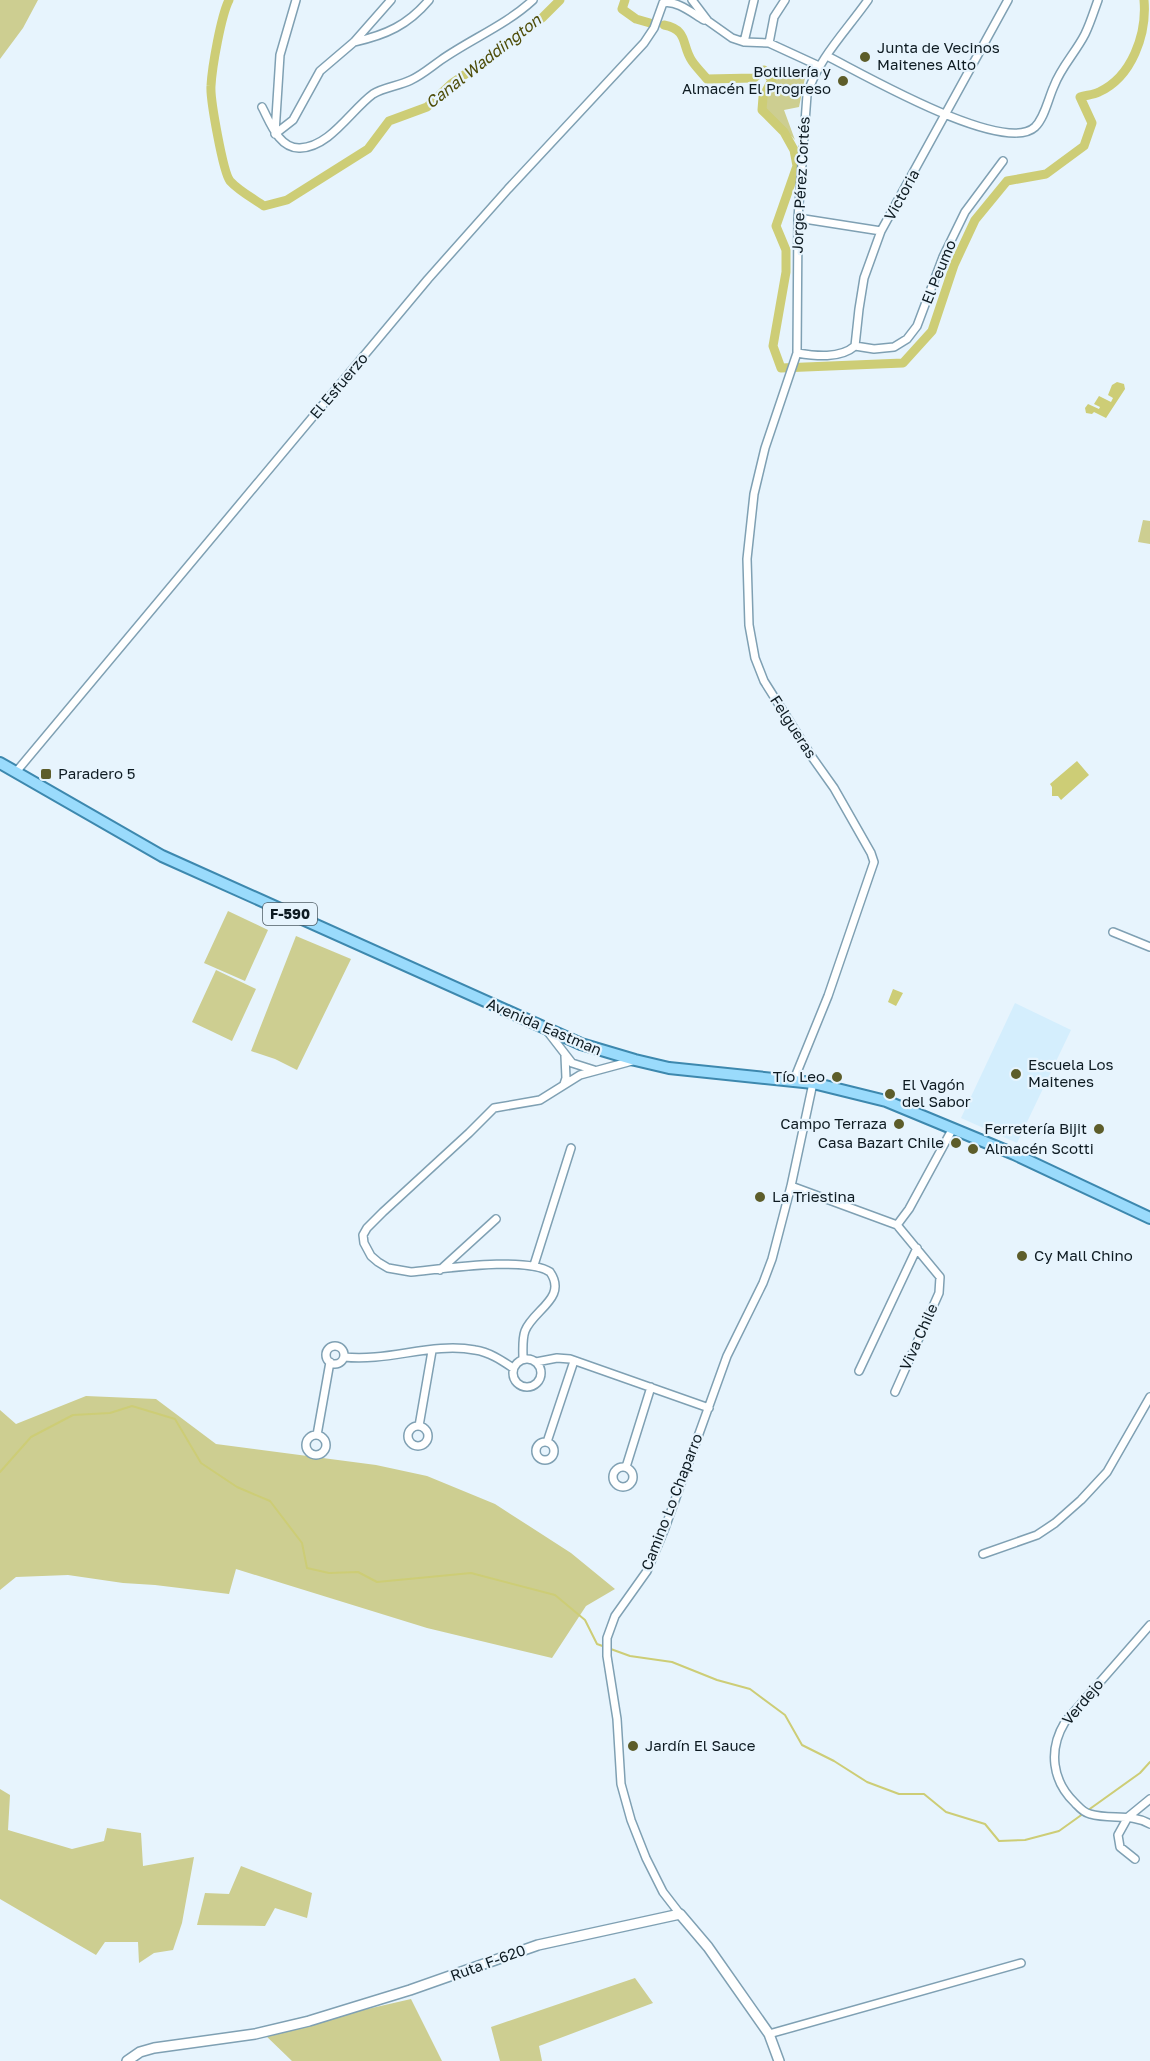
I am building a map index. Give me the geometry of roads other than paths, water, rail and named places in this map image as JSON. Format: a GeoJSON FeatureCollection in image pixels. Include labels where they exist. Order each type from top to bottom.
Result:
{"type":"FeatureCollection","features":[{"type":"Feature","properties":{"kind":"main road","name":"Avenida Eastman"},"geometry":{"type":"LineString","coordinates":[[0,763],[162,855],[581,1044],[669,1068],[813,1083],[886,1101],[1034,1163],[1150,1218]]}},
{"type":"Feature","properties":{"kind":"street"},"geometry":{"type":"LineString","coordinates":[[275,134],[280,55],[296,0]]}},
{"type":"Feature","properties":{"kind":"street"},"geometry":{"type":"LineString","coordinates":[[275,134],[293,120],[320,71],[354,42],[391,0]]}},
{"type":"Feature","properties":{"kind":"street"},"geometry":{"type":"LineString","coordinates":[[354,42],[378,37],[416,15],[429,0]]}},
{"type":"Feature","properties":{"kind":"street"},"geometry":{"type":"LineString","coordinates":[[262,107],[275,134],[293,147],[312,145],[336,129],[372,94],[422,74],[532,0]]}},
{"type":"Feature","properties":{"kind":"street"},"geometry":{"type":"LineString","coordinates":[[692,0],[708,21]]}},
{"type":"Feature","properties":{"kind":"street"},"geometry":{"type":"LineString","coordinates":[[744,42],[754,0]]}},
{"type":"Feature","properties":{"kind":"street"},"geometry":{"type":"LineString","coordinates":[[769,44],[774,17],[785,0]]}},
{"type":"Feature","properties":{"kind":"street","name":"Jorge Pérez Cortés"},"geometry":{"type":"LineString","coordinates":[[796,356],[798,218],[805,105],[809,86],[819,66],[868,0]]}},
{"type":"Feature","properties":{"kind":"street","name":"Victoria"},"geometry":{"type":"LineString","coordinates":[[855,346],[864,278],[881,231],[1008,0]]}},
{"type":"Feature","properties":{"kind":"street"},"geometry":{"type":"LineString","coordinates":[[827,56],[946,116],[977,127],[1001,132],[1023,133],[1034,128],[1041,118],[1054,84],[1085,33],[1098,0]]}},
{"type":"Feature","properties":{"kind":"street"},"geometry":{"type":"LineString","coordinates":[[662,2],[670,2],[708,21],[732,38],[744,42],[769,44],[819,66]]}},
{"type":"Feature","properties":{"kind":"street","name":"El Esfuerzo"},"geometry":{"type":"LineString","coordinates":[[16,772],[428,279],[644,43],[654,28],[662,2]]}},
{"type":"Feature","properties":{"kind":"street","name":"El Peumo"},"geometry":{"type":"LineString","coordinates":[[855,346],[873,349],[894,346],[907,339],[917,326],[944,257],[965,212],[1003,161]]}},
{"type":"Feature","properties":{"kind":"street"},"geometry":{"type":"LineString","coordinates":[[798,218],[881,231]]}},
{"type":"Feature","properties":{"kind":"street"},"geometry":{"type":"LineString","coordinates":[[796,356],[844,354],[855,346]]}},
{"type":"Feature","properties":{"kind":"street","name":"Felgueras"},"geometry":{"type":"LineString","coordinates":[[793,1082],[828,996],[873,862],[871,853],[834,788],[770,691],[759,669],[752,646],[747,581],[751,516],[765,448],[796,356]]}},
{"type":"Feature","properties":{"kind":"street"},"geometry":{"type":"LineString","coordinates":[[1113,932],[1150,946]]}},
{"type":"Feature","properties":{"kind":"street"},"geometry":{"type":"LineString","coordinates":[[545,1029],[565,1056],[578,1067],[597,1071]]}},
{"type":"Feature","properties":{"kind":"street"},"geometry":{"type":"LineString","coordinates":[[564,1084],[565,1056]]}},
{"type":"Feature","properties":{"kind":"street"},"geometry":{"type":"LineString","coordinates":[[536,1362],[540,1369],[540,1377],[531,1386],[522,1386],[515,1381],[513,1368],[523,1359],[525,1330],[553,1296],[555,1290],[554,1277],[550,1272],[534,1265],[520,1264],[411,1272],[387,1268],[371,1256],[364,1243],[363,1235],[378,1216],[494,1108],[540,1100],[580,1075],[635,1060]]}},
{"type":"Feature","properties":{"kind":"street","name":"Camino Lo Chaparro"},"geometry":{"type":"LineString","coordinates":[[680,1914],[663,1892],[646,1858],[631,1820],[621,1784],[617,1719],[607,1656],[607,1638],[615,1616],[647,1570],[733,1342],[763,1283],[772,1259],[791,1186],[813,1083]]}},
{"type":"Feature","properties":{"kind":"street"},"geometry":{"type":"LineString","coordinates":[[897,1225],[909,1209],[953,1128]]}},
{"type":"Feature","properties":{"kind":"street"},"geometry":{"type":"LineString","coordinates":[[534,1265],[571,1148]]}},
{"type":"Feature","properties":{"kind":"street","name":"Viva Chile"},"geometry":{"type":"LineString","coordinates":[[791,1186],[897,1225],[940,1277],[939,1293],[895,1392]]}},
{"type":"Feature","properties":{"kind":"street"},"geometry":{"type":"LineString","coordinates":[[440,1270],[496,1219]]}},
{"type":"Feature","properties":{"kind":"street"},"geometry":{"type":"LineString","coordinates":[[859,1371],[917,1248]]}},
{"type":"Feature","properties":{"kind":"street"},"geometry":{"type":"LineString","coordinates":[[317,1434],[330,1362],[326,1354],[331,1347],[340,1347],[344,1351],[344,1357],[339,1363],[330,1362]]}},
{"type":"Feature","properties":{"kind":"street"},"geometry":{"type":"LineString","coordinates":[[344,1357],[366,1358],[455,1348],[476,1350],[494,1356],[513,1368]]}},
{"type":"Feature","properties":{"kind":"street"},"geometry":{"type":"LineString","coordinates":[[419,1426],[432,1351]]}},
{"type":"Feature","properties":{"kind":"street"},"geometry":{"type":"LineString","coordinates":[[523,1359],[536,1362],[557,1358],[574,1361],[709,1408]]}},
{"type":"Feature","properties":{"kind":"street"},"geometry":{"type":"LineString","coordinates":[[547,1442],[574,1361]]}},
{"type":"Feature","properties":{"kind":"street"},"geometry":{"type":"LineString","coordinates":[[626,1467],[651,1388]]}},
{"type":"Feature","properties":{"kind":"street"},"geometry":{"type":"LineString","coordinates":[[983,1554],[1037,1535],[1055,1523],[1081,1500],[1107,1472],[1150,1397]]}},
{"type":"Feature","properties":{"kind":"street","name":"Verdejo"},"geometry":{"type":"LineString","coordinates":[[1150,1625],[1065,1722],[1057,1737],[1054,1752],[1055,1768],[1060,1782],[1068,1797],[1085,1812],[1092,1815],[1140,1819],[1150,1824]]}},
{"type":"Feature","properties":{"kind":"street"},"geometry":{"type":"LineString","coordinates":[[1135,1859],[1120,1847],[1118,1834],[1128,1818],[1150,1799]]}},
{"type":"Feature","properties":{"kind":"street"},"geometry":{"type":"LineString","coordinates":[[680,1914],[708,1947],[769,2034],[779,2061]]}},
{"type":"Feature","properties":{"kind":"street","name":"Ruta F-620"},"geometry":{"type":"LineString","coordinates":[[127,2061],[140,2052],[154,2048],[255,2034],[309,2021],[410,1990],[538,1945],[680,1914]]}},
{"type":"Feature","properties":{"kind":"street"},"geometry":{"type":"LineString","coordinates":[[769,2034],[1022,1963]]}},
{"type":"Feature","properties":{"kind":"waterway","name":"Canal Waddington"},"geometry":{"type":"LineString","coordinates":[[229,0],[220,29],[211,86],[215,119],[224,164],[230,181],[264,206],[287,200],[368,149],[389,121],[427,107],[451,84],[505,47],[542,18],[560,0]]}},
{"type":"Feature","properties":{"kind":"waterway","name":"Canal Waddington"},"geometry":{"type":"LineString","coordinates":[[625,0],[622,9],[636,19],[650,23]]}},
{"type":"Feature","properties":{"kind":"waterway","name":"Canal Waddington"},"geometry":{"type":"LineString","coordinates":[[664,25],[672,27],[681,34],[692,61],[707,79],[754,78],[764,70],[772,80],[763,97],[762,110],[784,132],[794,150],[797,166],[776,226],[786,250],[786,272],[773,346],[781,368],[903,363],[932,331],[954,265],[975,220],[1007,181],[1046,174],[1084,146],[1092,123],[1080,97],[1097,93],[1111,85],[1129,65],[1140,40],[1144,0]]}},
{"type":"Feature","properties":{"kind":"waterway"},"geometry":{"type":"LineString","coordinates":[[0,1472],[31,1437],[73,1415],[110,1413],[132,1406],[175,1419],[201,1463],[237,1487],[270,1501],[302,1543],[307,1568],[329,1573],[358,1572],[377,1582],[471,1573],[555,1595],[585,1620],[597,1644],[630,1656],[672,1662],[717,1680],[750,1689],[785,1715],[802,1745],[834,1761],[867,1782],[899,1794],[924,1794],[946,1812],[985,1824],[999,1841],[1025,1840],[1059,1831],[1140,1773],[1150,1762]]}},
{"type":"Feature","properties":{"kind":"place","name":"Junta de Vecinos Maitenes Alto"},"geometry":{"type":"Point","coordinates":[865,57]}},
{"type":"Feature","properties":{"kind":"place","name":"Botillería y Almacén El Progreso"},"geometry":{"type":"Point","coordinates":[843,81]}},
{"type":"Feature","properties":{"kind":"place","name":"Paradero 5"},"geometry":{"type":"Point","coordinates":[46,774]}},
{"type":"Feature","properties":{"kind":"place","name":"Escuela Los Maitenes"},"geometry":{"type":"Point","coordinates":[1016,1074]}},
{"type":"Feature","properties":{"kind":"place","name":"Tío Leo"},"geometry":{"type":"Point","coordinates":[837,1077]}},
{"type":"Feature","properties":{"kind":"place","name":"El Vagón del Sabor"},"geometry":{"type":"Point","coordinates":[890,1094]}},
{"type":"Feature","properties":{"kind":"place","name":"Campo Terraza"},"geometry":{"type":"Point","coordinates":[899,1124]}},
{"type":"Feature","properties":{"kind":"place","name":"Ferretería Bijit"},"geometry":{"type":"Point","coordinates":[1099,1129]}},
{"type":"Feature","properties":{"kind":"place","name":"Casa Bazart Chile"},"geometry":{"type":"Point","coordinates":[956,1143]}},
{"type":"Feature","properties":{"kind":"place","name":"Almacén Scotti"},"geometry":{"type":"Point","coordinates":[973,1149]}},
{"type":"Feature","properties":{"kind":"place","name":"La Triestina"},"geometry":{"type":"Point","coordinates":[760,1197]}},
{"type":"Feature","properties":{"kind":"place","name":"Cy Mall Chino"},"geometry":{"type":"Point","coordinates":[1022,1256]}},
{"type":"Feature","properties":{"kind":"place","name":"Jardín El Sauce"},"geometry":{"type":"Point","coordinates":[633,1746]}}]}
